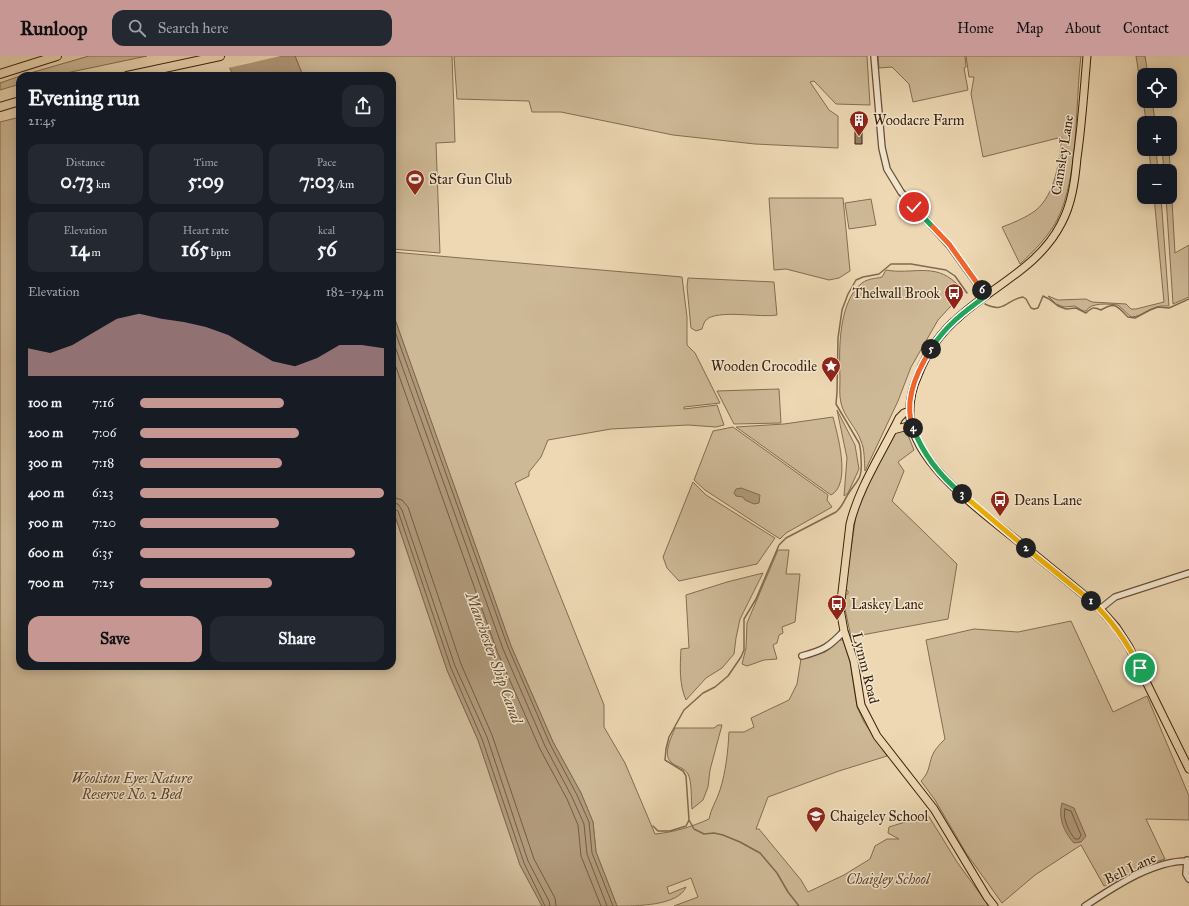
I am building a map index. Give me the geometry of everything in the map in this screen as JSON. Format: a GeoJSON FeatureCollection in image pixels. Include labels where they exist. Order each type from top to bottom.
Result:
{"type":"FeatureCollection","features":[{"type":"Feature","properties":{"kind":"highway"},"geometry":{"type":"LineString","coordinates":[[0,74],[57,56]]}},
{"type":"Feature","properties":{"kind":"highway"},"geometry":{"type":"LineString","coordinates":[[146,72],[220,56]]}},
{"type":"Feature","properties":{"kind":"highway"},"geometry":{"type":"LineString","coordinates":[[0,107],[16,103]]}},
{"type":"Feature","properties":{"kind":"main road","name":"Camsley Lane"},"geometry":{"type":"LineString","coordinates":[[1087,56],[1074,188],[1062,223],[1048,245],[1019,272],[957,318],[936,340],[921,366],[914,384],[910,403],[910,412],[912,425],[917,438],[928,457],[953,487],[1100,609],[1116,627],[1130,647],[1189,769]]}},
{"type":"Feature","properties":{"kind":"main road","name":"Lymm Road"},"geometry":{"type":"LineString","coordinates":[[910,412],[902,415],[893,430],[862,490],[850,524],[841,599],[841,620],[854,661],[861,705],[876,736],[934,809],[994,906]]}},
{"type":"Feature","properties":{"kind":"main road"},"geometry":{"type":"LineString","coordinates":[[893,430],[912,425]]}},
{"type":"Feature","properties":{"kind":"street"},"geometry":{"type":"LineString","coordinates":[[874,56],[882,148],[887,169],[901,192],[949,244],[986,296]]}},
{"type":"Feature","properties":{"kind":"street"},"geometry":{"type":"LineString","coordinates":[[1100,609],[1115,597],[1187,573]]}},
{"type":"Feature","properties":{"kind":"street"},"geometry":{"type":"LineString","coordinates":[[802,656],[821,651],[831,645],[844,631]]}},
{"type":"Feature","properties":{"kind":"street"},"geometry":{"type":"LineString","coordinates":[[1188,861],[1186,874],[1189,879]]}},
{"type":"Feature","properties":{"kind":"street","name":"Bell Lane"},"geometry":{"type":"LineString","coordinates":[[1085,906],[1115,886],[1162,865],[1188,861]]}},
{"type":"Feature","properties":{"kind":"green space"},"geometry":{"type":"Polygon","coordinates":[[[89,56],[147,56],[71,72],[34,72],[89,56]]]}},
{"type":"Feature","properties":{"kind":"green space","name":"Star Gun Club"},"geometry":{"type":"Polygon","coordinates":[[[295,56],[452,56],[455,142],[436,143],[440,253],[396,249],[396,72],[301,72],[295,56]]]}},
{"type":"Feature","properties":{"kind":"green space"},"geometry":{"type":"Polygon","coordinates":[[[454,56],[867,56],[870,105],[836,104],[814,81],[810,82],[829,110],[838,116],[838,148],[755,144],[673,135],[561,112],[532,112],[529,101],[457,99],[454,56]]]}},
{"type":"Feature","properties":{"kind":"green space"},"geometry":{"type":"Polygon","coordinates":[[[878,56],[965,56],[966,67],[964,68],[968,90],[913,102],[909,84],[892,67],[879,68],[878,56]]]}},
{"type":"Feature","properties":{"kind":"green space"},"geometry":{"type":"Polygon","coordinates":[[[966,56],[1081,56],[1073,162],[1064,203],[1057,220],[1045,238],[1020,264],[1002,227],[1035,211],[1048,196],[1058,166],[1062,137],[983,157],[971,94],[974,77],[969,77],[966,56]]]}},
{"type":"Feature","properties":{"kind":"green space"},"geometry":{"type":"Polygon","coordinates":[[[1136,56],[1145,56],[1147,68],[1138,68],[1136,56]]]}},
{"type":"Feature","properties":{"kind":"green space"},"geometry":{"type":"Polygon","coordinates":[[[16,77],[16,85],[0,90],[0,83],[16,77]]]}},
{"type":"Feature","properties":{"kind":"green space"},"geometry":{"type":"Polygon","coordinates":[[[1144,108],[1153,108],[1154,116],[1145,116],[1144,108]]]}},
{"type":"Feature","properties":{"kind":"green space","name":"Woolston Eyes Nature Reserve No. 2 Bed"},"geometry":{"type":"Polygon","coordinates":[[[16,118],[16,670],[396,670],[396,519],[447,670],[478,740],[520,865],[542,906],[0,906],[0,122],[16,118]]]}},
{"type":"Feature","properties":{"kind":"green space"},"geometry":{"type":"Polygon","coordinates":[[[1150,156],[1157,156],[1157,164],[1150,164],[1150,156]]]}},
{"type":"Feature","properties":{"kind":"green space"},"geometry":{"type":"Polygon","coordinates":[[[1163,156],[1169,156],[1170,164],[1163,164],[1163,156]]]}},
{"type":"Feature","properties":{"kind":"green space"},"geometry":{"type":"Polygon","coordinates":[[[769,198],[843,198],[850,271],[839,278],[829,280],[786,269],[774,270],[769,198]]]}},
{"type":"Feature","properties":{"kind":"green space"},"geometry":{"type":"Polygon","coordinates":[[[871,199],[876,225],[849,229],[845,203],[871,199]]]}},
{"type":"Feature","properties":{"kind":"green space"},"geometry":{"type":"Polygon","coordinates":[[[1155,204],[1162,204],[1169,306],[1157,307],[1140,315],[1131,317],[1118,305],[1096,305],[1088,308],[1086,311],[1083,311],[1075,306],[1064,307],[1056,304],[1048,296],[1058,300],[1086,299],[1092,302],[1126,304],[1131,309],[1164,302],[1155,204]]]}},
{"type":"Feature","properties":{"kind":"green space"},"geometry":{"type":"Polygon","coordinates":[[[1166,204],[1172,204],[1175,253],[1189,245],[1189,297],[1173,304],[1166,204]]]}},
{"type":"Feature","properties":{"kind":"green space","name":"Chaigley School"},"geometry":{"type":"Polygon","coordinates":[[[396,252],[682,277],[687,317],[687,345],[695,353],[720,403],[684,407],[684,409],[717,405],[724,425],[716,427],[688,425],[611,429],[548,440],[541,457],[529,472],[529,476],[515,483],[604,705],[604,727],[625,763],[655,834],[683,829],[709,819],[724,776],[729,732],[744,732],[754,727],[751,718],[789,700],[797,684],[801,659],[825,652],[838,640],[844,640],[850,662],[857,707],[864,722],[887,756],[839,771],[768,797],[756,829],[759,829],[801,880],[808,892],[844,875],[870,859],[875,846],[887,839],[899,839],[888,833],[889,827],[928,815],[957,862],[989,906],[674,906],[698,897],[691,878],[667,887],[669,894],[686,887],[682,893],[675,898],[656,904],[617,906],[596,852],[593,822],[581,793],[553,742],[511,646],[396,322],[396,252]]]}},
{"type":"Feature","properties":{"kind":"green space"},"geometry":{"type":"Polygon","coordinates":[[[886,270],[922,270],[939,273],[956,283],[963,293],[938,320],[911,367],[898,401],[865,471],[862,444],[859,436],[845,413],[840,400],[840,341],[844,314],[854,291],[865,281],[882,277],[886,270]]]}},
{"type":"Feature","properties":{"kind":"green space"},"geometry":{"type":"Polygon","coordinates":[[[688,278],[774,282],[777,315],[719,315],[706,320],[702,329],[696,331],[691,328],[687,287],[688,278]]]}},
{"type":"Feature","properties":{"kind":"green space"},"geometry":{"type":"Polygon","coordinates":[[[779,389],[781,423],[734,424],[717,391],[779,389]]]}},
{"type":"Feature","properties":{"kind":"green space"},"geometry":{"type":"Polygon","coordinates":[[[837,410],[855,445],[859,469],[848,493],[844,496],[847,458],[837,410]]]}},
{"type":"Feature","properties":{"kind":"green space"},"geometry":{"type":"Polygon","coordinates":[[[833,417],[840,446],[842,470],[841,480],[837,489],[831,495],[736,427],[784,424],[833,417]]]}},
{"type":"Feature","properties":{"kind":"green space"},"geometry":{"type":"Polygon","coordinates":[[[733,427],[828,495],[827,500],[832,507],[786,533],[780,539],[705,490],[694,480],[713,431],[733,427]]]}},
{"type":"Feature","properties":{"kind":"green space"},"geometry":{"type":"Polygon","coordinates":[[[905,428],[914,450],[898,462],[904,471],[892,501],[957,564],[948,619],[851,637],[845,609],[845,594],[848,594],[848,591],[845,590],[856,515],[863,495],[896,430],[905,428]]]}},
{"type":"Feature","properties":{"kind":"green space"},"geometry":{"type":"Polygon","coordinates":[[[693,482],[706,495],[775,538],[757,564],[679,581],[667,568],[663,557],[693,482]]]}},
{"type":"Feature","properties":{"kind":"green space"},"geometry":{"type":"Polygon","coordinates":[[[778,550],[789,550],[786,574],[800,574],[795,622],[782,627],[783,633],[779,635],[777,643],[773,645],[777,659],[764,660],[747,666],[742,664],[746,648],[747,623],[778,550]]]}},
{"type":"Feature","properties":{"kind":"green space"},"geometry":{"type":"Polygon","coordinates":[[[763,573],[740,619],[734,654],[722,668],[706,678],[686,700],[682,688],[680,669],[681,649],[689,648],[686,595],[727,582],[763,573]]]}},
{"type":"Feature","properties":{"kind":"green space"},"geometry":{"type":"Polygon","coordinates":[[[1071,621],[1113,712],[1147,696],[1189,796],[1189,820],[1146,819],[1165,859],[1152,863],[1104,886],[1081,845],[1035,875],[1002,903],[966,853],[935,800],[921,781],[928,770],[934,752],[945,739],[926,640],[974,629],[1018,632],[1071,621]]]}},
{"type":"Feature","properties":{"kind":"green space"},"geometry":{"type":"Polygon","coordinates":[[[718,725],[722,725],[710,770],[708,787],[703,800],[692,809],[691,786],[688,774],[684,770],[674,765],[668,758],[667,754],[669,744],[675,728],[714,728],[718,725]]]}},
{"type":"Feature","properties":{"kind":"water"},"geometry":{"type":"Polygon","coordinates":[[[225,56],[295,56],[301,72],[231,72],[225,56]]]}},
{"type":"Feature","properties":{"kind":"water","name":"Manchester Ship Canal"},"geometry":{"type":"Polygon","coordinates":[[[396,322],[511,646],[553,742],[581,793],[593,822],[596,852],[617,906],[542,906],[520,865],[478,740],[447,670],[396,519],[396,322]]]}},
{"type":"Feature","properties":{"kind":"water"},"geometry":{"type":"Polygon","coordinates":[[[741,488],[760,495],[759,503],[754,504],[745,500],[743,497],[736,496],[734,493],[736,489],[741,488]]]}},
{"type":"Feature","properties":{"kind":"water"},"geometry":{"type":"Polygon","coordinates":[[[1062,803],[1074,808],[1086,836],[1081,842],[1074,843],[1067,834],[1061,819],[1062,803]]]}},
{"type":"Feature","properties":{"kind":"pier"},"geometry":{"type":"Polygon","coordinates":[[[223,56],[281,56],[228,68],[223,56]]]}},
{"type":"Feature","properties":{"kind":"building","name":"Woodacre Farm"},"geometry":{"type":"Polygon","coordinates":[[[855,130],[862,130],[862,144],[855,144],[855,130]]]}},
{"type":"Feature","properties":{"kind":"waterway"},"geometry":{"type":"LineString","coordinates":[[653,826],[658,831],[670,831],[686,826],[689,820],[686,776],[683,771],[665,760],[669,737],[684,710],[703,693],[715,687],[728,676],[741,657],[744,650],[744,619],[756,599],[779,545],[786,538],[836,512],[860,476],[861,451],[859,443],[836,404],[838,338],[842,310],[848,294],[856,280],[879,274],[891,264],[911,264],[946,270],[955,276],[967,293]]}},
{"type":"Feature","properties":{"kind":"waterway"},"geometry":{"type":"LineString","coordinates":[[985,304],[992,307],[1002,307],[1013,300],[1023,297],[1026,299],[1031,308],[1034,309],[1038,308],[1043,296],[1058,306],[1066,309],[1076,308],[1086,313],[1093,308],[1101,310],[1106,307],[1116,306],[1128,317],[1135,318],[1158,307],[1169,308],[1189,299]]}},
{"type":"Feature","properties":{"kind":"waterway"},"geometry":{"type":"LineString","coordinates":[[689,820],[694,829],[704,834],[714,833],[723,835],[760,853],[777,873],[788,892],[799,906]]}},
{"type":"Feature","properties":{"kind":"place","name":"Woodacre Farm"},"geometry":{"type":"Point","coordinates":[859,137]}},
{"type":"Feature","properties":{"kind":"place","name":"Star Gun Club"},"geometry":{"type":"Point","coordinates":[415,196]}},
{"type":"Feature","properties":{"kind":"place","name":"Thelwall Brook"},"geometry":{"type":"Point","coordinates":[954,310]}},
{"type":"Feature","properties":{"kind":"place","name":"Wooden Crocodile"},"geometry":{"type":"Point","coordinates":[831,383]}},
{"type":"Feature","properties":{"kind":"place","name":"Deans Lane"},"geometry":{"type":"Point","coordinates":[1000,517]}},
{"type":"Feature","properties":{"kind":"place","name":"Laskey Lane"},"geometry":{"type":"Point","coordinates":[837,621]}},
{"type":"Feature","properties":{"kind":"place","name":"Chaigeley School"},"geometry":{"type":"Point","coordinates":[816,833]}},
{"type":"Feature","properties":{"kind":"route"},"geometry":{"type":"LineString","coordinates":[[914,207],[949,244],[986,296],[967,309],[946,328],[936,340],[921,366],[914,384],[910,403],[910,418],[917,438],[937,470],[953,487],[1100,609],[1116,627],[1130,647],[1140,668]]}}]}
